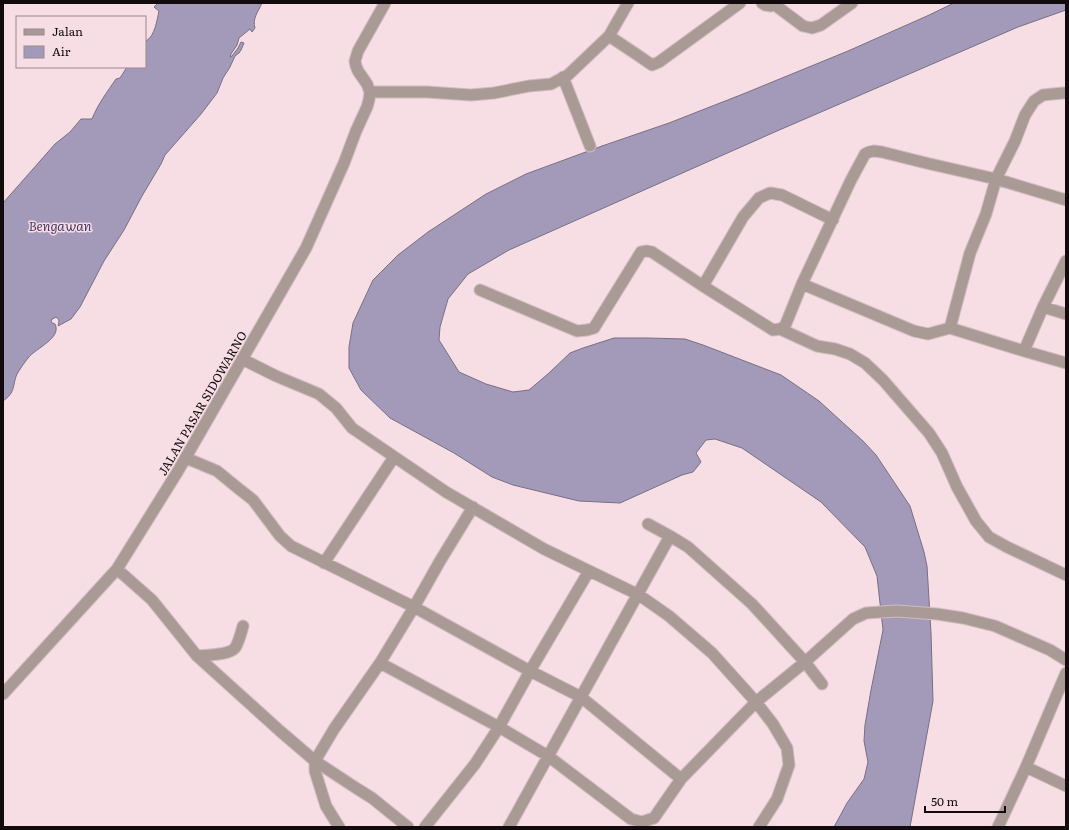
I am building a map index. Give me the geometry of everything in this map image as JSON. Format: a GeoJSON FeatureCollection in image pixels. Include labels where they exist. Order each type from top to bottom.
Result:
{"type":"FeatureCollection","features":[{"type":"Feature","properties":{"kind":"street"},"geometry":{"type":"LineString","coordinates":[[385,3],[356,56],[356,66],[370,92],[427,92],[471,95],[551,84],[568,75],[609,36],[628,3]]}},
{"type":"Feature","properties":{"kind":"street"},"geometry":{"type":"LineString","coordinates":[[609,36],[652,64],[659,62],[740,3]]}},
{"type":"Feature","properties":{"kind":"street"},"geometry":{"type":"LineString","coordinates":[[762,3],[764,5],[771,6],[775,4],[803,26],[812,28],[821,25],[852,3]]}},
{"type":"Feature","properties":{"kind":"street"},"geometry":{"type":"LineString","coordinates":[[563,77],[590,146]]}},
{"type":"Feature","properties":{"kind":"street","name":"JALAN PASAR SIDOWARNO"},"geometry":{"type":"LineString","coordinates":[[3,694],[117,569],[186,458],[306,248],[370,100],[370,92]]}},
{"type":"Feature","properties":{"kind":"street"},"geometry":{"type":"LineString","coordinates":[[950,328],[970,253],[986,214],[996,179],[1015,141],[1025,115],[1034,101],[1043,95],[1066,93]]}},
{"type":"Feature","properties":{"kind":"street"},"geometry":{"type":"LineString","coordinates":[[480,290],[577,331],[587,330],[594,328],[641,252],[647,251],[652,252],[773,330],[780,329],[786,326],[802,284],[851,180],[865,154],[869,152],[882,152],[996,179],[1066,200]]}},
{"type":"Feature","properties":{"kind":"street"},"geometry":{"type":"LineString","coordinates":[[703,286],[743,217],[759,198],[770,193],[782,195],[833,220]]}},
{"type":"Feature","properties":{"kind":"street"},"geometry":{"type":"LineString","coordinates":[[1024,351],[1043,307],[1066,261]]}},
{"type":"Feature","properties":{"kind":"street"},"geometry":{"type":"LineString","coordinates":[[802,284],[914,331],[928,334],[950,328],[1066,363]]}},
{"type":"Feature","properties":{"kind":"street"},"geometry":{"type":"LineString","coordinates":[[1043,307],[1066,314]]}},
{"type":"Feature","properties":{"kind":"street"},"geometry":{"type":"LineString","coordinates":[[780,329],[817,346],[835,349],[850,354],[865,363],[883,380],[929,433],[942,453],[957,487],[976,521],[989,537],[1066,575]]}},
{"type":"Feature","properties":{"kind":"street"},"geometry":{"type":"LineString","coordinates":[[242,359],[276,376],[320,394],[336,408],[352,428],[446,492],[544,549],[638,594],[669,616],[712,653],[756,702],[773,724],[787,748],[789,765],[777,799],[759,827]]}},
{"type":"Feature","properties":{"kind":"street"},"geometry":{"type":"LineString","coordinates":[[324,563],[394,457]]}},
{"type":"Feature","properties":{"kind":"street"},"geometry":{"type":"LineString","coordinates":[[186,458],[217,471],[234,484],[253,500],[280,536],[291,546],[414,608],[581,697],[681,779]]}},
{"type":"Feature","properties":{"kind":"street"},"geometry":{"type":"LineString","coordinates":[[339,827],[326,806],[315,771],[315,761],[334,729],[380,663],[473,507]]}},
{"type":"Feature","properties":{"kind":"street"},"geometry":{"type":"LineString","coordinates":[[648,524],[688,547],[752,604],[805,662],[822,684]]}},
{"type":"Feature","properties":{"kind":"street"},"geometry":{"type":"LineString","coordinates":[[509,827],[670,536]]}},
{"type":"Feature","properties":{"kind":"street"},"geometry":{"type":"LineString","coordinates":[[117,569],[152,600],[197,656],[280,731],[315,761],[372,798],[408,827]]}},
{"type":"Feature","properties":{"kind":"street"},"geometry":{"type":"LineString","coordinates":[[425,827],[475,764],[499,728],[530,671],[589,571]]}},
{"type":"Feature","properties":{"kind":"street"},"geometry":{"type":"LineString","coordinates":[[380,663],[548,756],[631,819],[642,822],[654,818],[681,779],[756,702],[805,662],[852,619],[866,614],[897,611],[937,614],[963,618],[995,626],[1050,650],[1066,660]]}},
{"type":"Feature","properties":{"kind":"street"},"geometry":{"type":"LineString","coordinates":[[197,656],[232,650],[236,646],[243,626]]}},
{"type":"Feature","properties":{"kind":"street"},"geometry":{"type":"LineString","coordinates":[[998,827],[1026,767],[1066,673]]}},
{"type":"Feature","properties":{"kind":"street"},"geometry":{"type":"LineString","coordinates":[[1026,767],[1066,786]]}},
{"type":"Feature","properties":{"kind":"water","name":"Bengawan"},"geometry":{"type":"Polygon","coordinates":[[[158,3],[262,3],[255,19],[255,28],[252,32],[250,29],[239,38],[237,45],[231,54],[230,57],[241,42],[244,43],[223,78],[217,93],[201,114],[165,155],[124,230],[104,261],[80,307],[71,319],[58,326],[59,321],[56,317],[51,320],[52,323],[55,324],[55,334],[27,360],[17,374],[12,392],[3,401],[3,203],[55,144],[70,132],[81,119],[92,119],[106,93],[116,79],[120,78],[126,68],[146,68],[146,41],[152,35],[159,11],[154,7],[158,3]]]}},
{"type":"Feature","properties":{"kind":"water"},"geometry":{"type":"Polygon","coordinates":[[[954,3],[1066,3],[1066,10],[1018,27],[777,131],[509,250],[468,274],[448,299],[440,327],[439,340],[459,372],[486,384],[513,392],[529,390],[570,353],[614,338],[685,339],[781,375],[819,401],[863,441],[876,455],[910,506],[924,552],[927,566],[933,701],[910,827],[834,827],[847,803],[864,779],[868,762],[864,741],[865,725],[883,630],[877,576],[865,547],[821,502],[742,448],[715,439],[706,440],[696,453],[701,462],[693,472],[682,475],[620,503],[579,501],[513,485],[492,477],[454,453],[390,418],[361,390],[349,368],[349,347],[353,323],[373,280],[398,255],[428,232],[486,194],[526,174],[669,123],[743,94],[848,51],[954,3]]]}}]}
